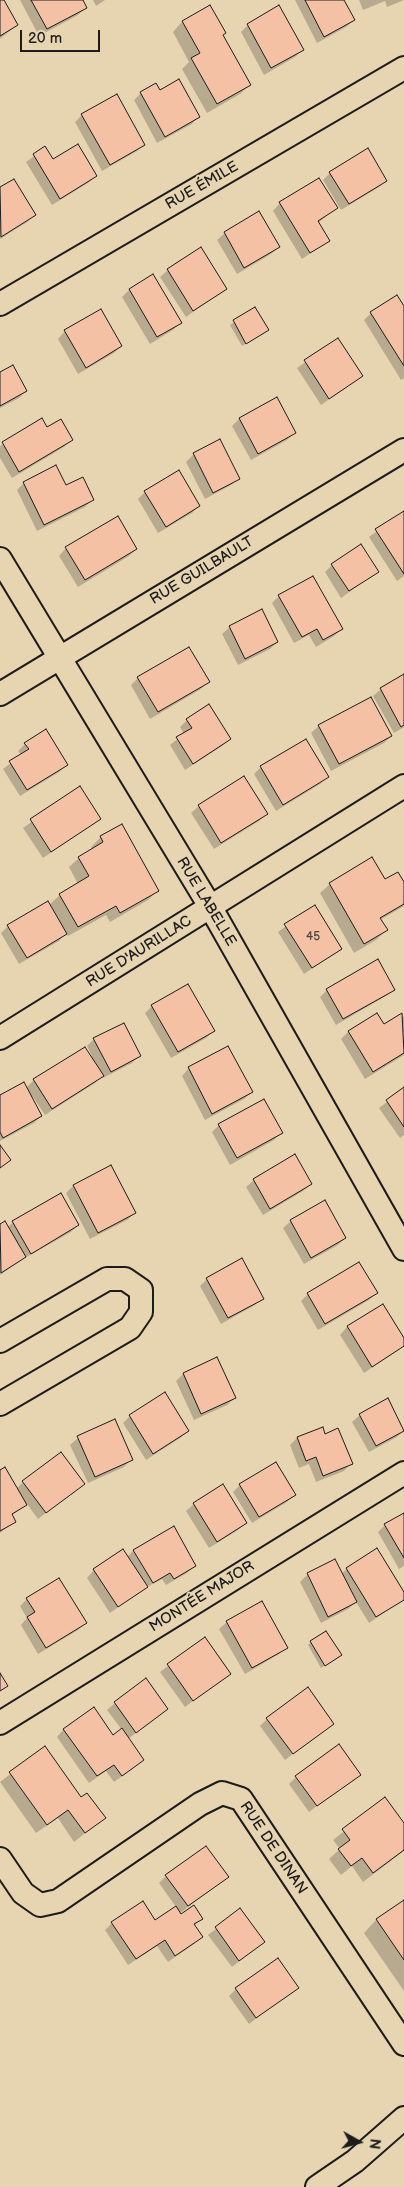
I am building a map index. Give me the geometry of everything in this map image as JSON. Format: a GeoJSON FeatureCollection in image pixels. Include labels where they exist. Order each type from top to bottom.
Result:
{"type":"FeatureCollection","features":[{"type":"Feature","properties":{"kind":"street","name":"RUE ÉMILE"},"geometry":{"type":"LineString","coordinates":[[0,304],[404,68]]}},
{"type":"Feature","properties":{"kind":"street","name":"RUE GUILBAULT"},"geometry":{"type":"LineString","coordinates":[[0,694],[404,450]]}},
{"type":"Feature","properties":{"kind":"street","name":"RUE LABELLE"},"geometry":{"type":"LineString","coordinates":[[0,560],[211,908],[404,1249]]}},
{"type":"Feature","properties":{"kind":"street","name":"RUE D'AURILLAC"},"geometry":{"type":"LineString","coordinates":[[0,1038],[404,786]]}},
{"type":"Feature","properties":{"kind":"street"},"geometry":{"type":"LineString","coordinates":[[0,1341],[107,1279],[125,1279],[142,1290],[140,1312],[130,1328],[0,1404]]}},
{"type":"Feature","properties":{"kind":"street","name":"MONTÉE MAJOR"},"geometry":{"type":"LineString","coordinates":[[0,1723],[404,1473]]}},
{"type":"Feature","properties":{"kind":"street","name":"RUE DE DINAN"},"geometry":{"type":"LineString","coordinates":[[0,1859],[23,1893],[40,1905],[58,1901],[200,1804],[222,1793],[241,1799],[404,2044]]}},
{"type":"Feature","properties":{"kind":"street"},"geometry":{"type":"LineString","coordinates":[[316,2187],[355,2161],[404,2118]]}},
{"type":"Feature","properties":{"kind":"building"},"geometry":{"type":"Polygon","coordinates":[[[0,0],[4,0],[18,25],[0,36],[0,0]]]}},
{"type":"Feature","properties":{"kind":"building"},"geometry":{"type":"Polygon","coordinates":[[[31,0],[83,0],[87,8],[47,29],[31,0]]]}},
{"type":"Feature","properties":{"kind":"building"},"geometry":{"type":"Polygon","coordinates":[[[305,0],[344,0],[355,20],[324,37],[305,0]]]}},
{"type":"Feature","properties":{"kind":"building"},"geometry":{"type":"Polygon","coordinates":[[[210,5],[226,33],[223,35],[251,85],[217,104],[191,58],[200,53],[182,21],[210,5]]]}},
{"type":"Feature","properties":{"kind":"building"},"geometry":{"type":"Polygon","coordinates":[[[279,5],[304,50],[271,68],[247,24],[279,5]]]}},
{"type":"Feature","properties":{"kind":"building"},"geometry":{"type":"Polygon","coordinates":[[[179,79],[200,117],[165,137],[140,92],[156,83],[160,90],[179,79]]]}},
{"type":"Feature","properties":{"kind":"building"},"geometry":{"type":"Polygon","coordinates":[[[117,94],[145,145],[110,165],[81,114],[117,94]]]}},
{"type":"Feature","properties":{"kind":"building"},"geometry":{"type":"Polygon","coordinates":[[[78,144],[97,176],[60,199],[33,154],[45,146],[53,159],[78,144]]]}},
{"type":"Feature","properties":{"kind":"building"},"geometry":{"type":"Polygon","coordinates":[[[368,148],[387,181],[349,204],[329,172],[368,148]]]}},
{"type":"Feature","properties":{"kind":"building"},"geometry":{"type":"Polygon","coordinates":[[[319,178],[338,208],[318,221],[330,241],[310,253],[279,202],[319,178]]]}},
{"type":"Feature","properties":{"kind":"building"},"geometry":{"type":"Polygon","coordinates":[[[14,179],[36,215],[1,237],[0,187],[14,179]]]}},
{"type":"Feature","properties":{"kind":"building"},"geometry":{"type":"Polygon","coordinates":[[[259,211],[280,247],[244,268],[224,232],[259,211]]]}},
{"type":"Feature","properties":{"kind":"building"},"geometry":{"type":"Polygon","coordinates":[[[201,247],[227,289],[193,311],[167,269],[201,247]]]}},
{"type":"Feature","properties":{"kind":"building"},"geometry":{"type":"Polygon","coordinates":[[[153,274],[182,323],[157,337],[129,289],[153,274]]]}},
{"type":"Feature","properties":{"kind":"building"},"geometry":{"type":"Polygon","coordinates":[[[397,295],[404,306],[404,366],[370,312],[397,295]]]}},
{"type":"Feature","properties":{"kind":"building"},"geometry":{"type":"Polygon","coordinates":[[[255,307],[269,330],[246,344],[233,320],[255,307]]]}},
{"type":"Feature","properties":{"kind":"building"},"geometry":{"type":"Polygon","coordinates":[[[101,309],[122,346],[86,368],[64,330],[101,309]]]}},
{"type":"Feature","properties":{"kind":"building"},"geometry":{"type":"Polygon","coordinates":[[[338,338],[363,376],[329,399],[304,360],[338,338]]]}},
{"type":"Feature","properties":{"kind":"building"},"geometry":{"type":"Polygon","coordinates":[[[13,365],[27,391],[0,406],[0,372],[13,365]]]}},
{"type":"Feature","properties":{"kind":"building"},"geometry":{"type":"Polygon","coordinates":[[[277,397],[296,433],[258,454],[239,418],[277,397]]]}},
{"type":"Feature","properties":{"kind":"building"},"geometry":{"type":"Polygon","coordinates":[[[42,418],[47,427],[61,419],[73,440],[19,472],[2,442],[42,418]]]}},
{"type":"Feature","properties":{"kind":"building"},"geometry":{"type":"Polygon","coordinates":[[[220,439],[240,479],[213,493],[193,453],[220,439]]]}},
{"type":"Feature","properties":{"kind":"building"},"geometry":{"type":"Polygon","coordinates":[[[56,465],[66,485],[83,477],[94,500],[44,525],[23,482],[56,465]]]}},
{"type":"Feature","properties":{"kind":"building"},"geometry":{"type":"Polygon","coordinates":[[[179,470],[200,506],[166,527],[144,491],[179,470]]]}},
{"type":"Feature","properties":{"kind":"building"},"geometry":{"type":"Polygon","coordinates":[[[404,511],[404,574],[375,529],[404,511]]]}},
{"type":"Feature","properties":{"kind":"building"},"geometry":{"type":"Polygon","coordinates":[[[118,516],[137,549],[85,580],[65,547],[118,516]]]}},
{"type":"Feature","properties":{"kind":"building"},"geometry":{"type":"Polygon","coordinates":[[[361,544],[379,572],[349,591],[331,564],[361,544]]]}},
{"type":"Feature","properties":{"kind":"building"},"geometry":{"type":"Polygon","coordinates":[[[313,576],[343,629],[323,640],[317,629],[302,637],[278,595],[313,576]]]}},
{"type":"Feature","properties":{"kind":"building"},"geometry":{"type":"Polygon","coordinates":[[[262,609],[278,642],[245,659],[229,626],[262,609]]]}},
{"type":"Feature","properties":{"kind":"building"},"geometry":{"type":"Polygon","coordinates":[[[189,647],[210,682],[158,712],[137,677],[189,647]]]}},
{"type":"Feature","properties":{"kind":"building"},"geometry":{"type":"Polygon","coordinates":[[[404,674],[404,725],[401,727],[380,688],[404,674]]]}},
{"type":"Feature","properties":{"kind":"building"},"geometry":{"type":"Polygon","coordinates":[[[371,697],[392,736],[339,764],[318,725],[371,697]]]}},
{"type":"Feature","properties":{"kind":"building"},"geometry":{"type":"Polygon","coordinates":[[[209,704],[231,739],[193,764],[176,737],[192,728],[186,719],[209,704]]]}},
{"type":"Feature","properties":{"kind":"building"},"geometry":{"type":"Polygon","coordinates":[[[46,729],[68,765],[27,790],[9,761],[29,749],[24,743],[46,729]]]}},
{"type":"Feature","properties":{"kind":"building"},"geometry":{"type":"Polygon","coordinates":[[[306,739],[329,777],[283,805],[260,766],[306,739]]]}},
{"type":"Feature","properties":{"kind":"building"},"geometry":{"type":"Polygon","coordinates":[[[244,776],[268,814],[221,843],[198,805],[244,776]]]}},
{"type":"Feature","properties":{"kind":"building"},"geometry":{"type":"Polygon","coordinates":[[[80,786],[101,819],[51,852],[30,819],[80,786]]]}},
{"type":"Feature","properties":{"kind":"building"},"geometry":{"type":"Polygon","coordinates":[[[122,824],[159,891],[120,913],[116,906],[78,927],[59,894],[89,876],[78,857],[103,842],[100,836],[122,824]]]}},
{"type":"Feature","properties":{"kind":"building"},"geometry":{"type":"Polygon","coordinates":[[[372,857],[385,879],[398,872],[404,882],[404,904],[380,918],[388,930],[364,944],[329,883],[372,857]]]}},
{"type":"Feature","properties":{"kind":"building"},"geometry":{"type":"Polygon","coordinates":[[[48,901],[67,934],[27,958],[7,925],[48,901]]]}},
{"type":"Feature","properties":{"kind":"building"},"geometry":{"type":"Polygon","coordinates":[[[315,905],[342,949],[312,968],[284,924],[315,905]]]}},
{"type":"Feature","properties":{"kind":"building"},"geometry":{"type":"Polygon","coordinates":[[[378,959],[395,990],[343,1019],[326,989],[378,959]]]}},
{"type":"Feature","properties":{"kind":"building"},"geometry":{"type":"Polygon","coordinates":[[[188,984],[215,1031],[178,1052],[151,1005],[188,984]]]}},
{"type":"Feature","properties":{"kind":"building"},"geometry":{"type":"Polygon","coordinates":[[[377,1013],[384,1024],[402,1013],[404,1053],[373,1072],[348,1031],[377,1013]]]}},
{"type":"Feature","properties":{"kind":"building"},"geometry":{"type":"Polygon","coordinates":[[[124,1023],[141,1056],[111,1072],[93,1038],[124,1023]]]}},
{"type":"Feature","properties":{"kind":"building"},"geometry":{"type":"Polygon","coordinates":[[[228,1046],[253,1092],[212,1114],[188,1067],[228,1046]]]}},
{"type":"Feature","properties":{"kind":"building"},"geometry":{"type":"Polygon","coordinates":[[[85,1047],[104,1076],[52,1109],[33,1079],[85,1047]]]}},
{"type":"Feature","properties":{"kind":"building"},"geometry":{"type":"Polygon","coordinates":[[[24,1082],[42,1116],[3,1138],[0,1132],[0,1095],[24,1082]]]}},
{"type":"Feature","properties":{"kind":"building"},"geometry":{"type":"Polygon","coordinates":[[[404,1087],[404,1127],[386,1100],[404,1087]]]}},
{"type":"Feature","properties":{"kind":"building"},"geometry":{"type":"Polygon","coordinates":[[[264,1099],[283,1133],[237,1158],[218,1124],[264,1099]]]}},
{"type":"Feature","properties":{"kind":"building"},"geometry":{"type":"Polygon","coordinates":[[[0,1145],[11,1160],[0,1168],[0,1145]]]}},
{"type":"Feature","properties":{"kind":"building"},"geometry":{"type":"Polygon","coordinates":[[[295,1154],[312,1184],[270,1209],[253,1179],[295,1154]]]}},
{"type":"Feature","properties":{"kind":"building"},"geometry":{"type":"Polygon","coordinates":[[[111,1165],[136,1213],[98,1233],[73,1185],[111,1165]]]}},
{"type":"Feature","properties":{"kind":"building"},"geometry":{"type":"Polygon","coordinates":[[[61,1193],[79,1225],[31,1254],[12,1221],[61,1193]]]}},
{"type":"Feature","properties":{"kind":"building"},"geometry":{"type":"Polygon","coordinates":[[[325,1200],[346,1238],[311,1258],[290,1220],[325,1200]]]}},
{"type":"Feature","properties":{"kind":"building"},"geometry":{"type":"Polygon","coordinates":[[[5,1221],[26,1257],[1,1273],[0,1224],[5,1221]]]}},
{"type":"Feature","properties":{"kind":"building"},"geometry":{"type":"Polygon","coordinates":[[[242,1258],[264,1299],[228,1318],[206,1278],[242,1258]]]}},
{"type":"Feature","properties":{"kind":"building"},"geometry":{"type":"Polygon","coordinates":[[[359,1262],[378,1293],[325,1324],[307,1293],[359,1262]]]}},
{"type":"Feature","properties":{"kind":"building"},"geometry":{"type":"Polygon","coordinates":[[[383,1304],[404,1338],[404,1346],[372,1367],[347,1326],[383,1304]]]}},
{"type":"Feature","properties":{"kind":"building"},"geometry":{"type":"Polygon","coordinates":[[[217,1357],[236,1398],[201,1414],[183,1373],[217,1357]]]}},
{"type":"Feature","properties":{"kind":"building"},"geometry":{"type":"Polygon","coordinates":[[[165,1392],[189,1431],[153,1454],[129,1415],[165,1392]]]}},
{"type":"Feature","properties":{"kind":"building"},"geometry":{"type":"Polygon","coordinates":[[[388,1398],[404,1431],[376,1446],[359,1414],[388,1398]]]}},
{"type":"Feature","properties":{"kind":"building"},"geometry":{"type":"Polygon","coordinates":[[[115,1419],[133,1460],[95,1477],[77,1436],[115,1419]]]}},
{"type":"Feature","properties":{"kind":"building"},"geometry":{"type":"Polygon","coordinates":[[[323,1427],[325,1434],[338,1428],[353,1464],[323,1476],[316,1457],[306,1461],[297,1437],[323,1427]]]}},
{"type":"Feature","properties":{"kind":"building"},"geometry":{"type":"Polygon","coordinates":[[[61,1452],[85,1484],[46,1513],[22,1481],[61,1452]]]}},
{"type":"Feature","properties":{"kind":"building"},"geometry":{"type":"Polygon","coordinates":[[[276,1462],[296,1495],[259,1517],[239,1484],[276,1462]]]}},
{"type":"Feature","properties":{"kind":"building"},"geometry":{"type":"Polygon","coordinates":[[[5,1467],[27,1505],[12,1514],[16,1522],[0,1531],[0,1470],[5,1467]]]}},
{"type":"Feature","properties":{"kind":"building"},"geometry":{"type":"Polygon","coordinates":[[[223,1484],[247,1523],[217,1542],[193,1503],[223,1484]]]}},
{"type":"Feature","properties":{"kind":"building"},"geometry":{"type":"Polygon","coordinates":[[[404,1513],[404,1558],[384,1524],[404,1513]]]}},
{"type":"Feature","properties":{"kind":"building"},"geometry":{"type":"Polygon","coordinates":[[[174,1526],[196,1566],[174,1579],[170,1573],[153,1583],[133,1550],[174,1526]]]}},
{"type":"Feature","properties":{"kind":"building"},"geometry":{"type":"Polygon","coordinates":[[[377,1548],[404,1592],[404,1600],[376,1617],[346,1568],[377,1548]]]}},
{"type":"Feature","properties":{"kind":"building"},"geometry":{"type":"Polygon","coordinates":[[[123,1549],[148,1587],[118,1607],[93,1569],[123,1549]]]}},
{"type":"Feature","properties":{"kind":"building"},"geometry":{"type":"Polygon","coordinates":[[[335,1559],[357,1602],[328,1617],[307,1573],[335,1559]]]}},
{"type":"Feature","properties":{"kind":"building"},"geometry":{"type":"Polygon","coordinates":[[[59,1578],[87,1623],[46,1648],[27,1617],[35,1612],[26,1598],[59,1578]]]}},
{"type":"Feature","properties":{"kind":"building"},"geometry":{"type":"Polygon","coordinates":[[[262,1601],[288,1648],[252,1668],[226,1621],[262,1601]]]}},
{"type":"Feature","properties":{"kind":"building"},"geometry":{"type":"Polygon","coordinates":[[[326,1631],[342,1655],[325,1666],[310,1641],[326,1631]]]}},
{"type":"Feature","properties":{"kind":"building"},"geometry":{"type":"Polygon","coordinates":[[[205,1637],[231,1674],[193,1701],[167,1664],[205,1637]]]}},
{"type":"Feature","properties":{"kind":"building"},"geometry":{"type":"Polygon","coordinates":[[[0,1673],[8,1686],[0,1691],[0,1673]]]}},
{"type":"Feature","properties":{"kind":"building"},"geometry":{"type":"Polygon","coordinates":[[[146,1678],[168,1709],[136,1733],[114,1702],[146,1678]]]}},
{"type":"Feature","properties":{"kind":"building"},"geometry":{"type":"Polygon","coordinates":[[[308,1687],[334,1724],[293,1754],[266,1718],[308,1687]]]}},
{"type":"Feature","properties":{"kind":"building"},"geometry":{"type":"Polygon","coordinates":[[[94,1707],[113,1735],[122,1728],[144,1760],[122,1776],[114,1765],[97,1776],[63,1729],[94,1707]]]}},
{"type":"Feature","properties":{"kind":"building"},"geometry":{"type":"Polygon","coordinates":[[[339,1744],[361,1775],[317,1806],[295,1776],[339,1744]]]}},
{"type":"Feature","properties":{"kind":"building"},"geometry":{"type":"Polygon","coordinates":[[[45,1746],[81,1797],[87,1793],[106,1818],[85,1833],[68,1810],[47,1825],[9,1772],[45,1746]]]}},
{"type":"Feature","properties":{"kind":"building"},"geometry":{"type":"Polygon","coordinates":[[[385,1797],[404,1823],[404,1850],[373,1873],[362,1858],[351,1866],[338,1849],[350,1840],[342,1829],[385,1797]]]}},
{"type":"Feature","properties":{"kind":"building"},"geometry":{"type":"Polygon","coordinates":[[[206,1846],[229,1877],[188,1906],[165,1875],[206,1846]]]}},
{"type":"Feature","properties":{"kind":"building"},"geometry":{"type":"Polygon","coordinates":[[[404,1900],[404,1960],[376,1919],[404,1900]]]}},
{"type":"Feature","properties":{"kind":"building"},"geometry":{"type":"Polygon","coordinates":[[[143,1901],[155,1920],[176,1906],[181,1914],[194,1905],[203,1919],[194,1924],[203,1937],[175,1956],[165,1940],[136,1959],[111,1922],[143,1901]]]}},
{"type":"Feature","properties":{"kind":"building"},"geometry":{"type":"Polygon","coordinates":[[[240,1908],[265,1942],[239,1961],[215,1927],[240,1908]]]}},
{"type":"Feature","properties":{"kind":"building"},"geometry":{"type":"Polygon","coordinates":[[[278,1958],[299,1988],[256,2018],[235,1988],[278,1958]]]}}]}
